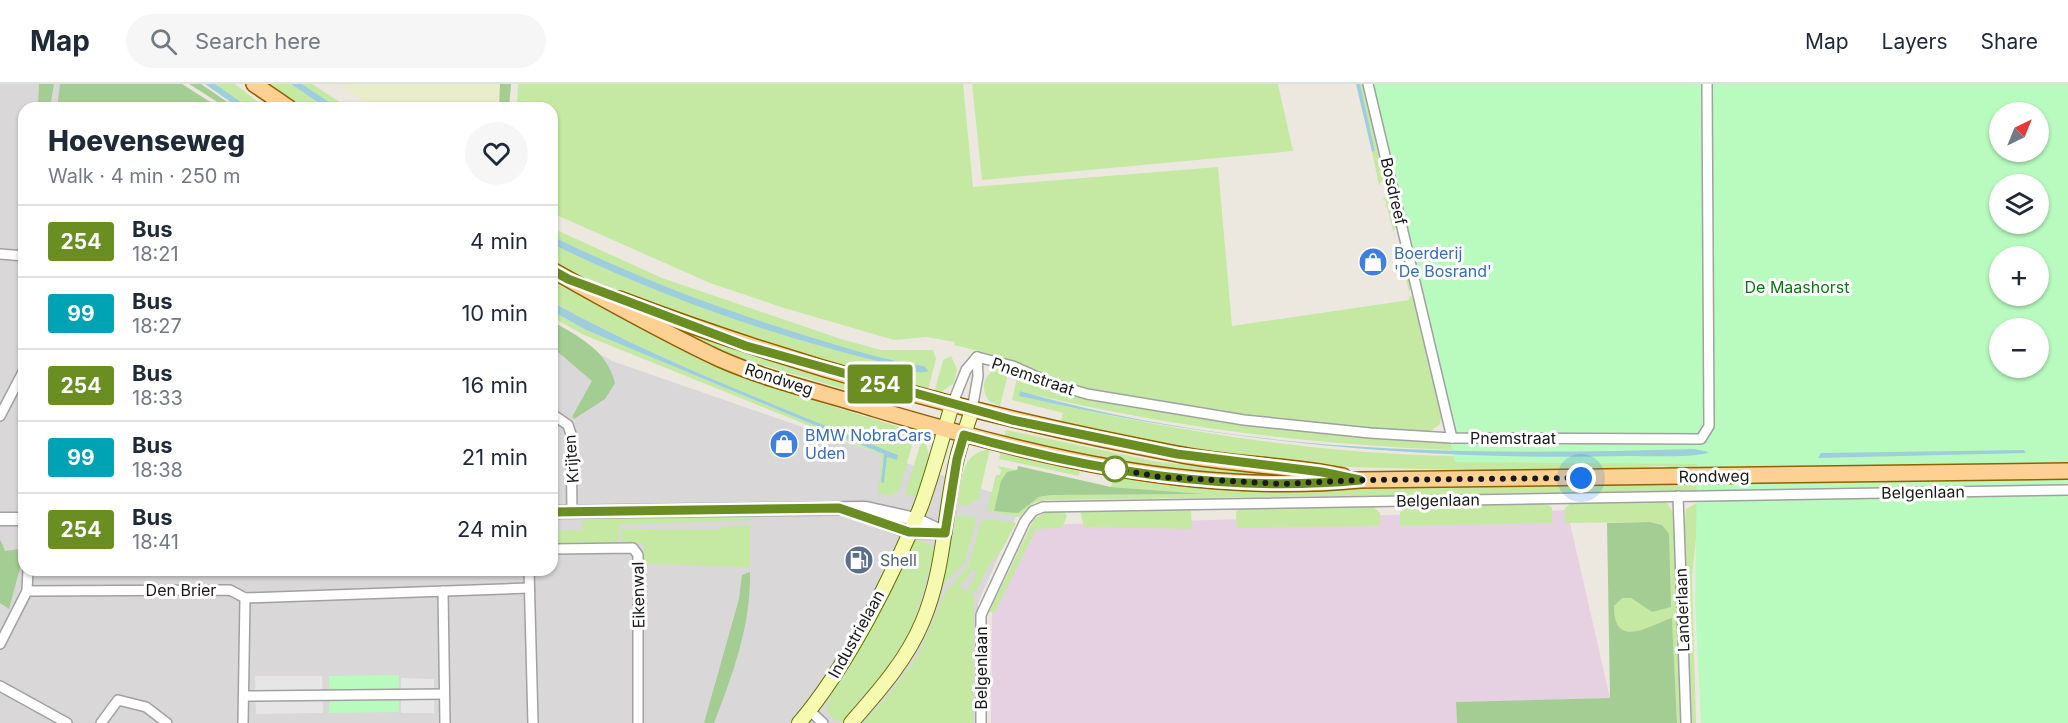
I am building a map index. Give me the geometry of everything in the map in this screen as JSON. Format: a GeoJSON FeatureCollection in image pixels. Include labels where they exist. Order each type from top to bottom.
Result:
{"type":"FeatureCollection","features":[{"type":"Feature","properties":{"kind":"main road"},"geometry":{"type":"LineString","coordinates":[[254,84],[280,102]]}},
{"type":"Feature","properties":{"kind":"main road","name":"Rondweg"},"geometry":{"type":"LineString","coordinates":[[558,273],[649,324],[722,359],[780,380],[964,435],[1084,463],[1161,477],[1281,484],[1360,480],[2068,471]]}},
{"type":"Feature","properties":{"kind":"main road","name":"Rondweg"},"geometry":{"type":"LineString","coordinates":[[568,279],[746,346],[952,405],[1064,432],[1177,454],[1322,472],[1360,480]]}},
{"type":"Feature","properties":{"kind":"main road","name":"Industrielaan"},"geometry":{"type":"LineString","coordinates":[[800,723],[810,711],[864,625],[909,532],[952,405]]}},
{"type":"Feature","properties":{"kind":"main road"},"geometry":{"type":"LineString","coordinates":[[851,723],[902,660],[922,623],[932,596],[957,459],[972,410]]}},
{"type":"Feature","properties":{"kind":"street","name":"Bosdreef"},"geometry":{"type":"LineString","coordinates":[[1368,84],[1452,438]]}},
{"type":"Feature","properties":{"kind":"street","name":"Pnemstraat"},"geometry":{"type":"LineString","coordinates":[[977,357],[1013,366],[1053,384],[1087,394],[1244,420],[1370,433],[1452,438],[1701,439],[1709,426],[1707,84]]}},
{"type":"Feature","properties":{"kind":"street"},"geometry":{"type":"LineString","coordinates":[[0,254],[18,256]]}},
{"type":"Feature","properties":{"kind":"street","name":"Pnemstraat"},"geometry":{"type":"LineString","coordinates":[[952,405],[966,370],[977,357]]}},
{"type":"Feature","properties":{"kind":"street","name":"Pnemstraat"},"geometry":{"type":"LineString","coordinates":[[972,410],[978,376],[977,357]]}},
{"type":"Feature","properties":{"kind":"street"},"geometry":{"type":"LineString","coordinates":[[0,416],[18,384]]}},
{"type":"Feature","properties":{"kind":"street","name":"Krijten"},"geometry":{"type":"LineString","coordinates":[[558,418],[568,425],[572,434],[572,512]]}},
{"type":"Feature","properties":{"kind":"street","name":"Belgenlaan"},"geometry":{"type":"LineString","coordinates":[[981,723],[981,615],[1025,521],[1033,512],[1043,507],[2068,490]]}},
{"type":"Feature","properties":{"kind":"street","name":"Landerlaan"},"geometry":{"type":"LineString","coordinates":[[1678,496],[1686,723]]}},
{"type":"Feature","properties":{"kind":"street"},"geometry":{"type":"LineString","coordinates":[[839,508],[909,532],[945,533]]}},
{"type":"Feature","properties":{"kind":"street"},"geometry":{"type":"LineString","coordinates":[[558,512],[866,508],[915,519],[945,533]]}},
{"type":"Feature","properties":{"kind":"street"},"geometry":{"type":"LineString","coordinates":[[0,519],[18,519]]}},
{"type":"Feature","properties":{"kind":"street","name":"Eikenwal"},"geometry":{"type":"LineString","coordinates":[[558,549],[633,548],[638,555],[638,723]]}},
{"type":"Feature","properties":{"kind":"street"},"geometry":{"type":"LineString","coordinates":[[0,645],[27,591],[28,576]]}},
{"type":"Feature","properties":{"kind":"street"},"geometry":{"type":"LineString","coordinates":[[529,576],[533,723]]}},
{"type":"Feature","properties":{"kind":"street"},"geometry":{"type":"LineString","coordinates":[[243,723],[245,598],[529,588]]}},
{"type":"Feature","properties":{"kind":"street","name":"Den Brier"},"geometry":{"type":"LineString","coordinates":[[27,591],[230,590],[245,598]]}},
{"type":"Feature","properties":{"kind":"street"},"geometry":{"type":"LineString","coordinates":[[443,591],[445,723]]}},
{"type":"Feature","properties":{"kind":"street"},"geometry":{"type":"LineString","coordinates":[[0,686],[67,723]]}},
{"type":"Feature","properties":{"kind":"street"},"geometry":{"type":"LineString","coordinates":[[245,696],[444,694]]}},
{"type":"Feature","properties":{"kind":"street"},"geometry":{"type":"LineString","coordinates":[[101,723],[118,700],[146,707],[167,723]]}},
{"type":"Feature","properties":{"kind":"street"},"geometry":{"type":"LineString","coordinates":[[810,711],[823,723]]}},
{"type":"Feature","properties":{"kind":"shaded area"},"geometry":{"type":"Polygon","coordinates":[[[0,84],[152,84],[178,102],[18,102],[18,576],[558,576],[558,330],[612,361],[1022,503],[978,603],[978,723],[0,723],[0,84]]]}},
{"type":"Feature","properties":{"kind":"shaded area"},"geometry":{"type":"Polygon","coordinates":[[[1567,510],[1610,698],[1456,703],[1457,723],[991,723],[992,605],[1035,525],[1567,510]]]}},
{"type":"Feature","properties":{"kind":"shaded area"},"geometry":{"type":"Polygon","coordinates":[[[255,676],[322,676],[323,713],[256,714],[255,676]]]}},
{"type":"Feature","properties":{"kind":"shaded area"},"geometry":{"type":"Polygon","coordinates":[[[401,678],[434,679],[434,713],[401,713],[401,678]]]}},
{"type":"Feature","properties":{"kind":"green space"},"geometry":{"type":"Polygon","coordinates":[[[39,84],[54,84],[51,102],[38,102],[39,84]]]}},
{"type":"Feature","properties":{"kind":"green space"},"geometry":{"type":"Polygon","coordinates":[[[60,84],[182,84],[210,102],[58,102],[60,84]]]}},
{"type":"Feature","properties":{"kind":"green space"},"geometry":{"type":"Polygon","coordinates":[[[189,84],[201,84],[227,102],[218,102],[189,84]]]}},
{"type":"Feature","properties":{"kind":"green space"},"geometry":{"type":"Polygon","coordinates":[[[215,84],[235,84],[258,102],[241,102],[215,84]]]}},
{"type":"Feature","properties":{"kind":"green space"},"geometry":{"type":"Polygon","coordinates":[[[265,84],[291,84],[317,102],[291,102],[265,84]]]}},
{"type":"Feature","properties":{"kind":"green space"},"geometry":{"type":"Polygon","coordinates":[[[302,84],[312,84],[340,102],[329,102],[302,84]]]}},
{"type":"Feature","properties":{"kind":"green space"},"geometry":{"type":"Polygon","coordinates":[[[338,84],[500,84],[499,102],[365,102],[338,84]]]}},
{"type":"Feature","properties":{"kind":"green space"},"geometry":{"type":"Polygon","coordinates":[[[500,84],[511,84],[510,102],[499,102],[500,84]]]}},
{"type":"Feature","properties":{"kind":"green space"},"geometry":{"type":"Polygon","coordinates":[[[518,84],[963,84],[973,187],[1218,167],[1232,326],[1409,300],[1409,296],[1413,297],[1442,413],[1440,424],[1428,433],[1343,427],[1214,413],[1130,399],[1059,381],[1012,360],[954,345],[955,342],[926,337],[894,340],[784,308],[710,283],[558,216],[558,102],[517,102],[518,84]]]}},
{"type":"Feature","properties":{"kind":"green space"},"geometry":{"type":"Polygon","coordinates":[[[972,84],[1278,84],[1293,151],[982,180],[972,84]]]}},
{"type":"Feature","properties":{"kind":"green space"},"geometry":{"type":"Polygon","coordinates":[[[1360,84],[1363,84],[1385,176],[1379,185],[1372,152],[1375,151],[1360,84]]]}},
{"type":"Feature","properties":{"kind":"green space","name":"De Maashorst"},"geometry":{"type":"Polygon","coordinates":[[[1363,84],[2068,84],[2068,723],[1701,723],[1695,604],[1697,464],[1455,462],[1390,177],[1363,84]]]}},
{"type":"Feature","properties":{"kind":"green space"},"geometry":{"type":"Polygon","coordinates":[[[1381,198],[1391,199],[1397,227],[1390,234],[1393,230],[1385,200],[1381,198]]]}},
{"type":"Feature","properties":{"kind":"green space"},"geometry":{"type":"Polygon","coordinates":[[[558,231],[662,278],[841,339],[881,350],[933,350],[936,359],[927,394],[669,313],[558,265],[558,247],[639,283],[774,332],[913,371],[929,371],[924,366],[878,357],[739,314],[613,265],[558,239],[558,231]]]}},
{"type":"Feature","properties":{"kind":"green space"},"geometry":{"type":"Polygon","coordinates":[[[1397,247],[1404,251],[1413,288],[1409,291],[1397,247]]]}},
{"type":"Feature","properties":{"kind":"green space"},"geometry":{"type":"Polygon","coordinates":[[[558,284],[724,368],[799,396],[916,432],[898,493],[894,492],[893,496],[878,493],[882,455],[584,335],[558,320],[558,314],[586,330],[884,454],[881,482],[884,483],[887,456],[898,455],[679,365],[558,305],[558,284]]]}},
{"type":"Feature","properties":{"kind":"green space"},"geometry":{"type":"Polygon","coordinates":[[[649,315],[883,390],[880,400],[719,352],[648,320],[649,315]]]}},
{"type":"Feature","properties":{"kind":"green space"},"geometry":{"type":"Polygon","coordinates":[[[558,325],[582,339],[599,353],[606,362],[615,383],[605,399],[574,419],[572,417],[592,381],[558,352],[558,325]]]}},
{"type":"Feature","properties":{"kind":"green space"},"geometry":{"type":"Polygon","coordinates":[[[951,356],[957,369],[954,383],[941,392],[934,393],[943,360],[951,356]]]}},
{"type":"Feature","properties":{"kind":"green space"},"geometry":{"type":"Polygon","coordinates":[[[996,369],[1009,370],[1000,406],[989,401],[984,392],[984,383],[988,375],[996,369]]]}},
{"type":"Feature","properties":{"kind":"green space"},"geometry":{"type":"Polygon","coordinates":[[[1021,375],[1059,391],[1082,397],[1202,418],[1372,437],[1713,442],[1699,470],[1662,466],[1551,472],[1306,466],[1182,448],[1061,421],[1063,413],[1012,400],[1017,378],[1021,375]],[[1020,391],[1019,396],[1181,429],[1290,445],[1456,456],[1547,453],[1347,444],[1217,429],[1086,406],[1020,391]]]}},
{"type":"Feature","properties":{"kind":"green space"},"geometry":{"type":"Polygon","coordinates":[[[1006,430],[1158,462],[1337,479],[1154,472],[1003,440],[1006,430]]]}},
{"type":"Feature","properties":{"kind":"green space"},"geometry":{"type":"Polygon","coordinates":[[[922,439],[929,460],[919,497],[905,494],[922,439]]]}},
{"type":"Feature","properties":{"kind":"green space"},"geometry":{"type":"Polygon","coordinates":[[[990,449],[978,501],[975,500],[967,506],[958,504],[962,477],[968,462],[973,456],[990,449]]]}},
{"type":"Feature","properties":{"kind":"green space"},"geometry":{"type":"Polygon","coordinates":[[[1001,450],[1036,456],[1080,472],[1079,476],[999,459],[1001,450]]]}},
{"type":"Feature","properties":{"kind":"green space"},"geometry":{"type":"Polygon","coordinates":[[[997,466],[1017,470],[1027,504],[1039,497],[1052,495],[1204,494],[1111,487],[1113,478],[1266,488],[2068,479],[1770,490],[1047,500],[1034,503],[1019,517],[987,510],[996,475],[1000,475],[1001,470],[997,466]]]}},
{"type":"Feature","properties":{"kind":"green space"},"geometry":{"type":"Polygon","coordinates":[[[1018,466],[1111,487],[1205,494],[1052,495],[1039,497],[1018,513],[994,511],[1001,481],[1007,472],[1017,470],[1018,466]]]}},
{"type":"Feature","properties":{"kind":"green space"},"geometry":{"type":"Polygon","coordinates":[[[1666,501],[1675,516],[1683,723],[1677,723],[1672,619],[1634,632],[1626,631],[1620,628],[1616,620],[1614,606],[1621,598],[1631,598],[1652,612],[1662,525],[1650,522],[1565,523],[1565,508],[1571,503],[1666,501]]]}},
{"type":"Feature","properties":{"kind":"green space"},"geometry":{"type":"Polygon","coordinates":[[[1700,501],[1692,576],[1696,723],[1689,723],[1683,548],[1686,509],[1700,501]]]}},
{"type":"Feature","properties":{"kind":"green space"},"geometry":{"type":"Polygon","coordinates":[[[1546,503],[1552,508],[1552,523],[1400,526],[1400,513],[1409,505],[1546,503]]]}},
{"type":"Feature","properties":{"kind":"green space"},"geometry":{"type":"Polygon","coordinates":[[[1372,506],[1380,513],[1380,526],[1237,528],[1236,512],[1239,508],[1372,506]]]}},
{"type":"Feature","properties":{"kind":"green space"},"geometry":{"type":"Polygon","coordinates":[[[1187,509],[1191,511],[1192,529],[1084,527],[1080,511],[1187,509]]]}},
{"type":"Feature","properties":{"kind":"green space"},"geometry":{"type":"Polygon","coordinates":[[[1063,510],[1067,516],[1062,528],[1036,529],[995,612],[989,612],[1034,519],[1046,512],[1063,510]]]}},
{"type":"Feature","properties":{"kind":"green space"},"geometry":{"type":"Polygon","coordinates":[[[751,514],[752,520],[619,525],[619,544],[558,545],[558,531],[582,530],[584,516],[751,514]]]}},
{"type":"Feature","properties":{"kind":"green space"},"geometry":{"type":"Polygon","coordinates":[[[956,515],[974,517],[976,521],[965,562],[942,586],[956,515]]]}},
{"type":"Feature","properties":{"kind":"green space"},"geometry":{"type":"Polygon","coordinates":[[[986,519],[1016,523],[1003,548],[990,563],[975,593],[968,589],[977,572],[972,569],[960,587],[974,595],[973,723],[863,723],[888,696],[918,656],[945,593],[969,565],[980,524],[986,519]]]}},
{"type":"Feature","properties":{"kind":"green space"},"geometry":{"type":"Polygon","coordinates":[[[1650,522],[1662,525],[1669,534],[1671,607],[1652,612],[1631,598],[1622,598],[1614,606],[1620,628],[1626,631],[1634,632],[1672,618],[1677,723],[1457,723],[1456,702],[1610,698],[1607,523],[1650,522]]]}},
{"type":"Feature","properties":{"kind":"green space"},"geometry":{"type":"Polygon","coordinates":[[[750,525],[750,567],[644,564],[643,544],[622,544],[621,529],[720,530],[720,527],[750,525]]]}},
{"type":"Feature","properties":{"kind":"green space"},"geometry":{"type":"Polygon","coordinates":[[[0,539],[5,551],[18,549],[18,575],[9,609],[0,603],[0,539]]]}},
{"type":"Feature","properties":{"kind":"green space"},"geometry":{"type":"Polygon","coordinates":[[[918,540],[930,544],[934,551],[913,626],[880,679],[861,697],[845,721],[836,721],[827,711],[830,698],[845,672],[850,655],[911,544],[918,540]]]}},
{"type":"Feature","properties":{"kind":"green space"},"geometry":{"type":"Polygon","coordinates":[[[750,572],[750,592],[740,649],[714,723],[704,723],[739,599],[742,575],[750,572]]]}},
{"type":"Feature","properties":{"kind":"green space"},"geometry":{"type":"Polygon","coordinates":[[[399,675],[399,712],[329,713],[329,676],[399,675]]]}},
{"type":"Feature","properties":{"kind":"water"},"geometry":{"type":"Polygon","coordinates":[[[205,84],[215,84],[241,102],[230,102],[205,84]]]}},
{"type":"Feature","properties":{"kind":"water"},"geometry":{"type":"Polygon","coordinates":[[[291,84],[302,84],[329,102],[317,102],[291,84]]]}},
{"type":"Feature","properties":{"kind":"water"},"geometry":{"type":"Polygon","coordinates":[[[1356,84],[1360,84],[1375,151],[1372,152],[1356,84]]]}},
{"type":"Feature","properties":{"kind":"water"},"geometry":{"type":"Polygon","coordinates":[[[558,239],[613,265],[707,302],[848,348],[924,366],[929,371],[905,370],[754,326],[713,312],[558,247],[558,239]]]}},
{"type":"Feature","properties":{"kind":"water"},"geometry":{"type":"Polygon","coordinates":[[[558,305],[679,365],[898,455],[897,460],[887,457],[884,483],[881,482],[884,454],[586,330],[558,314],[558,305]]]}},
{"type":"Feature","properties":{"kind":"water"},"geometry":{"type":"Polygon","coordinates":[[[1020,391],[1102,412],[1172,425],[1170,425],[1094,412],[1019,396],[1020,391]]]}},
{"type":"Feature","properties":{"kind":"water"},"geometry":{"type":"Polygon","coordinates":[[[1201,430],[1270,439],[1440,450],[1525,452],[1694,449],[1709,452],[1683,456],[1551,457],[1398,451],[1245,437],[1201,430]]]}},
{"type":"Feature","properties":{"kind":"water"},"geometry":{"type":"Polygon","coordinates":[[[2024,450],[2026,453],[1818,458],[1821,453],[2024,450]]]}},
{"type":"Feature","properties":{"kind":"bus line","name":"254"},"geometry":{"type":"LineString","coordinates":[[558,273],[746,346],[1001,417],[1177,454],[1322,472],[1360,480],[1281,484],[1161,477],[1076,461],[964,435],[957,459],[945,533],[909,532],[839,508],[821,507],[558,512]]}},
{"type":"Feature","properties":{"kind":"place","name":"Boerderij 'De Bosrand'"},"geometry":{"type":"Point","coordinates":[1373,262]}},
{"type":"Feature","properties":{"kind":"place","name":"BMW NobraCars Uden"},"geometry":{"type":"Point","coordinates":[784,444]}},
{"type":"Feature","properties":{"kind":"place","name":"Shell"},"geometry":{"type":"Point","coordinates":[859,560]}},
{"type":"Feature","properties":{"kind":"route"},"geometry":{"type":"LineString","coordinates":[[1115,469],[1161,477],[1281,484],[1360,480],[1581,478]]}}]}
